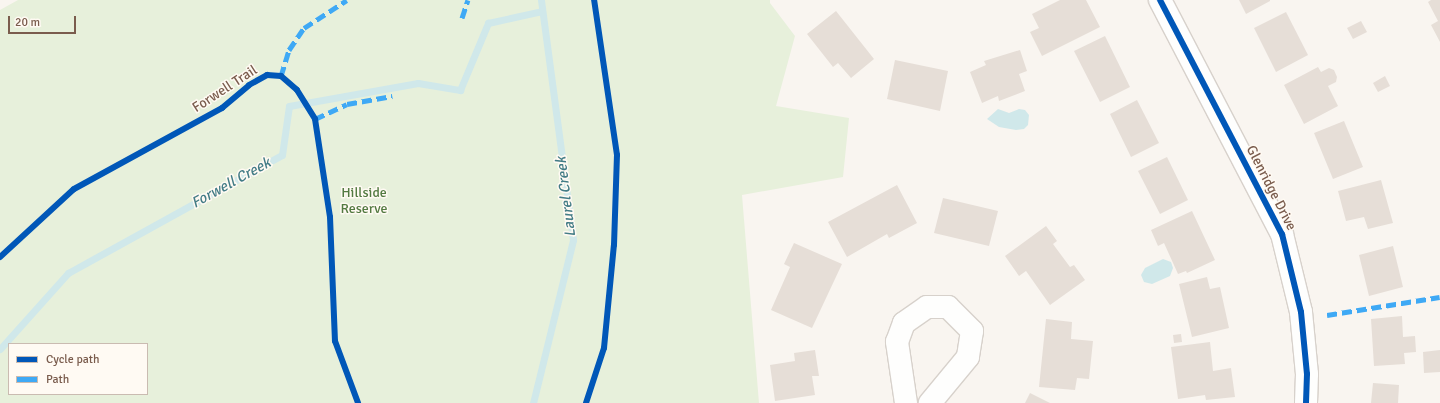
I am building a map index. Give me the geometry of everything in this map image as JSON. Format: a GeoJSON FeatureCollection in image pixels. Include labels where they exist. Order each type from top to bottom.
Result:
{"type":"FeatureCollection","features":[{"type":"Feature","properties":{"kind":"street","name":"Glenridge Drive"},"geometry":{"type":"LineString","coordinates":[[1160,0],[1282,234],[1301,312],[1308,374],[1306,403]]}},
{"type":"Feature","properties":{"kind":"street"},"geometry":{"type":"LineString","coordinates":[[906,403],[897,342],[904,323],[927,306],[948,307],[972,331],[968,357],[930,403]]}},
{"type":"Feature","properties":{"kind":"green space","name":"Hillside Reserve"},"geometry":{"type":"Polygon","coordinates":[[[18,0],[770,0],[770,3],[795,36],[776,106],[849,118],[843,177],[742,195],[759,403],[0,403],[0,10],[18,0]]]}},
{"type":"Feature","properties":{"kind":"water"},"geometry":{"type":"Polygon","coordinates":[[[998,109],[1009,113],[1019,109],[1025,110],[1029,115],[1028,125],[1024,129],[1016,130],[999,127],[987,119],[998,109]]]}},
{"type":"Feature","properties":{"kind":"water"},"geometry":{"type":"Polygon","coordinates":[[[1163,259],[1171,262],[1173,268],[1170,276],[1152,284],[1144,282],[1141,275],[1145,268],[1163,259]]]}},
{"type":"Feature","properties":{"kind":"building"},"geometry":{"type":"Polygon","coordinates":[[[1060,0],[1086,0],[1100,27],[1042,56],[1030,32],[1039,28],[1032,14],[1060,0]]]}},
{"type":"Feature","properties":{"kind":"building"},"geometry":{"type":"Polygon","coordinates":[[[1239,0],[1270,0],[1270,1],[1246,14],[1239,0]]]}},
{"type":"Feature","properties":{"kind":"building"},"geometry":{"type":"Polygon","coordinates":[[[1431,0],[1440,0],[1440,42],[1431,25],[1438,21],[1428,2],[1431,0]]]}},
{"type":"Feature","properties":{"kind":"building"},"geometry":{"type":"Polygon","coordinates":[[[836,11],[874,59],[851,78],[838,63],[833,67],[807,34],[836,11]]]}},
{"type":"Feature","properties":{"kind":"building"},"geometry":{"type":"Polygon","coordinates":[[[1286,12],[1308,55],[1276,72],[1254,28],[1286,12]]]}},
{"type":"Feature","properties":{"kind":"building"},"geometry":{"type":"Polygon","coordinates":[[[1361,21],[1367,32],[1353,39],[1347,28],[1361,21]]]}},
{"type":"Feature","properties":{"kind":"building"},"geometry":{"type":"Polygon","coordinates":[[[1105,36],[1130,87],[1100,102],[1074,51],[1105,36]]]}},
{"type":"Feature","properties":{"kind":"building"},"geometry":{"type":"Polygon","coordinates":[[[1020,50],[1027,71],[1019,74],[1025,91],[999,101],[998,96],[982,103],[970,72],[986,65],[984,61],[1020,50]]]}},
{"type":"Feature","properties":{"kind":"building"},"geometry":{"type":"Polygon","coordinates":[[[895,60],[948,71],[940,111],[887,99],[895,60]]]}},
{"type":"Feature","properties":{"kind":"building"},"geometry":{"type":"Polygon","coordinates":[[[1318,67],[1321,72],[1329,68],[1334,70],[1337,77],[1336,82],[1328,86],[1338,106],[1304,124],[1284,85],[1318,67]]]}},
{"type":"Feature","properties":{"kind":"building"},"geometry":{"type":"Polygon","coordinates":[[[1385,76],[1390,86],[1378,92],[1373,83],[1385,76]]]}},
{"type":"Feature","properties":{"kind":"building"},"geometry":{"type":"Polygon","coordinates":[[[1137,100],[1159,143],[1131,157],[1110,114],[1137,100]]]}},
{"type":"Feature","properties":{"kind":"building"},"geometry":{"type":"Polygon","coordinates":[[[1344,121],[1363,167],[1333,179],[1314,133],[1344,121]]]}},
{"type":"Feature","properties":{"kind":"building"},"geometry":{"type":"Polygon","coordinates":[[[1167,157],[1188,200],[1160,214],[1138,171],[1167,157]]]}},
{"type":"Feature","properties":{"kind":"building"},"geometry":{"type":"Polygon","coordinates":[[[1381,180],[1393,223],[1368,229],[1364,217],[1346,221],[1338,191],[1381,180]]]}},
{"type":"Feature","properties":{"kind":"building"},"geometry":{"type":"Polygon","coordinates":[[[897,185],[917,223],[889,238],[887,234],[847,257],[828,222],[897,185]]]}},
{"type":"Feature","properties":{"kind":"building"},"geometry":{"type":"Polygon","coordinates":[[[943,198],[998,211],[989,246],[934,233],[943,198]]]}},
{"type":"Feature","properties":{"kind":"building"},"geometry":{"type":"Polygon","coordinates":[[[1192,211],[1215,260],[1187,273],[1186,271],[1178,274],[1164,243],[1158,246],[1151,230],[1192,211]]]}},
{"type":"Feature","properties":{"kind":"building"},"geometry":{"type":"Polygon","coordinates":[[[1046,226],[1057,241],[1053,244],[1070,267],[1074,265],[1085,280],[1050,305],[1026,271],[1019,276],[1005,256],[1046,226]]]}},
{"type":"Feature","properties":{"kind":"building"},"geometry":{"type":"Polygon","coordinates":[[[794,243],[842,264],[812,328],[771,310],[790,267],[784,264],[794,243]]]}},
{"type":"Feature","properties":{"kind":"building"},"geometry":{"type":"Polygon","coordinates":[[[1393,246],[1403,287],[1369,296],[1359,255],[1393,246]]]}},
{"type":"Feature","properties":{"kind":"building"},"geometry":{"type":"Polygon","coordinates":[[[1207,277],[1210,289],[1220,287],[1229,328],[1192,337],[1179,284],[1207,277]]]}},
{"type":"Feature","properties":{"kind":"building"},"geometry":{"type":"Polygon","coordinates":[[[1402,316],[1403,337],[1415,336],[1416,352],[1404,353],[1405,364],[1374,366],[1371,319],[1402,316]]]}},
{"type":"Feature","properties":{"kind":"building"},"geometry":{"type":"Polygon","coordinates":[[[1046,319],[1072,322],[1071,339],[1093,341],[1089,379],[1077,378],[1075,390],[1039,387],[1046,319]]]}},
{"type":"Feature","properties":{"kind":"building"},"geometry":{"type":"Polygon","coordinates":[[[1181,334],[1182,342],[1174,343],[1173,335],[1181,334]]]}},
{"type":"Feature","properties":{"kind":"building"},"geometry":{"type":"Polygon","coordinates":[[[1210,342],[1213,371],[1231,368],[1235,397],[1206,400],[1205,395],[1178,399],[1171,347],[1210,342]]]}},
{"type":"Feature","properties":{"kind":"building"},"geometry":{"type":"Polygon","coordinates":[[[815,350],[819,376],[812,376],[815,395],[775,401],[770,365],[795,361],[794,353],[815,350]]]}},
{"type":"Feature","properties":{"kind":"building"},"geometry":{"type":"Polygon","coordinates":[[[1440,350],[1440,372],[1424,373],[1423,352],[1440,350]]]}},
{"type":"Feature","properties":{"kind":"building"},"geometry":{"type":"Polygon","coordinates":[[[1373,383],[1399,385],[1398,403],[1371,403],[1373,383]]]}},
{"type":"Feature","properties":{"kind":"building"},"geometry":{"type":"Polygon","coordinates":[[[1030,393],[1050,403],[1025,403],[1030,393]]]}},
{"type":"Feature","properties":{"kind":"waterway","name":"Laurel Creek"},"geometry":{"type":"LineString","coordinates":[[533,403],[573,240],[541,0]]}},
{"type":"Feature","properties":{"kind":"waterway","name":"Forwell Creek"},"geometry":{"type":"LineString","coordinates":[[0,349],[68,273],[282,155],[289,106],[418,83],[460,90],[488,23],[542,11]]}},
{"type":"Feature","properties":{"kind":"marked path"},"geometry":{"type":"LineString","coordinates":[[281,76],[289,50],[304,28],[347,0]]}},
{"type":"Feature","properties":{"kind":"marked path"},"geometry":{"type":"LineString","coordinates":[[462,18],[468,0]]}},
{"type":"Feature","properties":{"kind":"marked path"},"geometry":{"type":"LineString","coordinates":[[315,119],[347,104],[392,96]]}},
{"type":"Feature","properties":{"kind":"marked path"},"geometry":{"type":"LineString","coordinates":[[1327,315],[1440,297]]}},
{"type":"Feature","properties":{"kind":"cycle path"},"geometry":{"type":"LineString","coordinates":[[586,403],[604,348],[614,245],[617,155],[594,0]]}},
{"type":"Feature","properties":{"kind":"cycle path"},"geometry":{"type":"LineString","coordinates":[[1160,0],[1282,234],[1301,312],[1307,374],[1306,403]]}},
{"type":"Feature","properties":{"kind":"cycle path","name":"Forwell Trail"},"geometry":{"type":"LineString","coordinates":[[0,257],[74,189],[222,108],[249,85],[267,75],[281,76],[297,90],[315,119],[330,217],[335,341],[358,403]]}}]}
